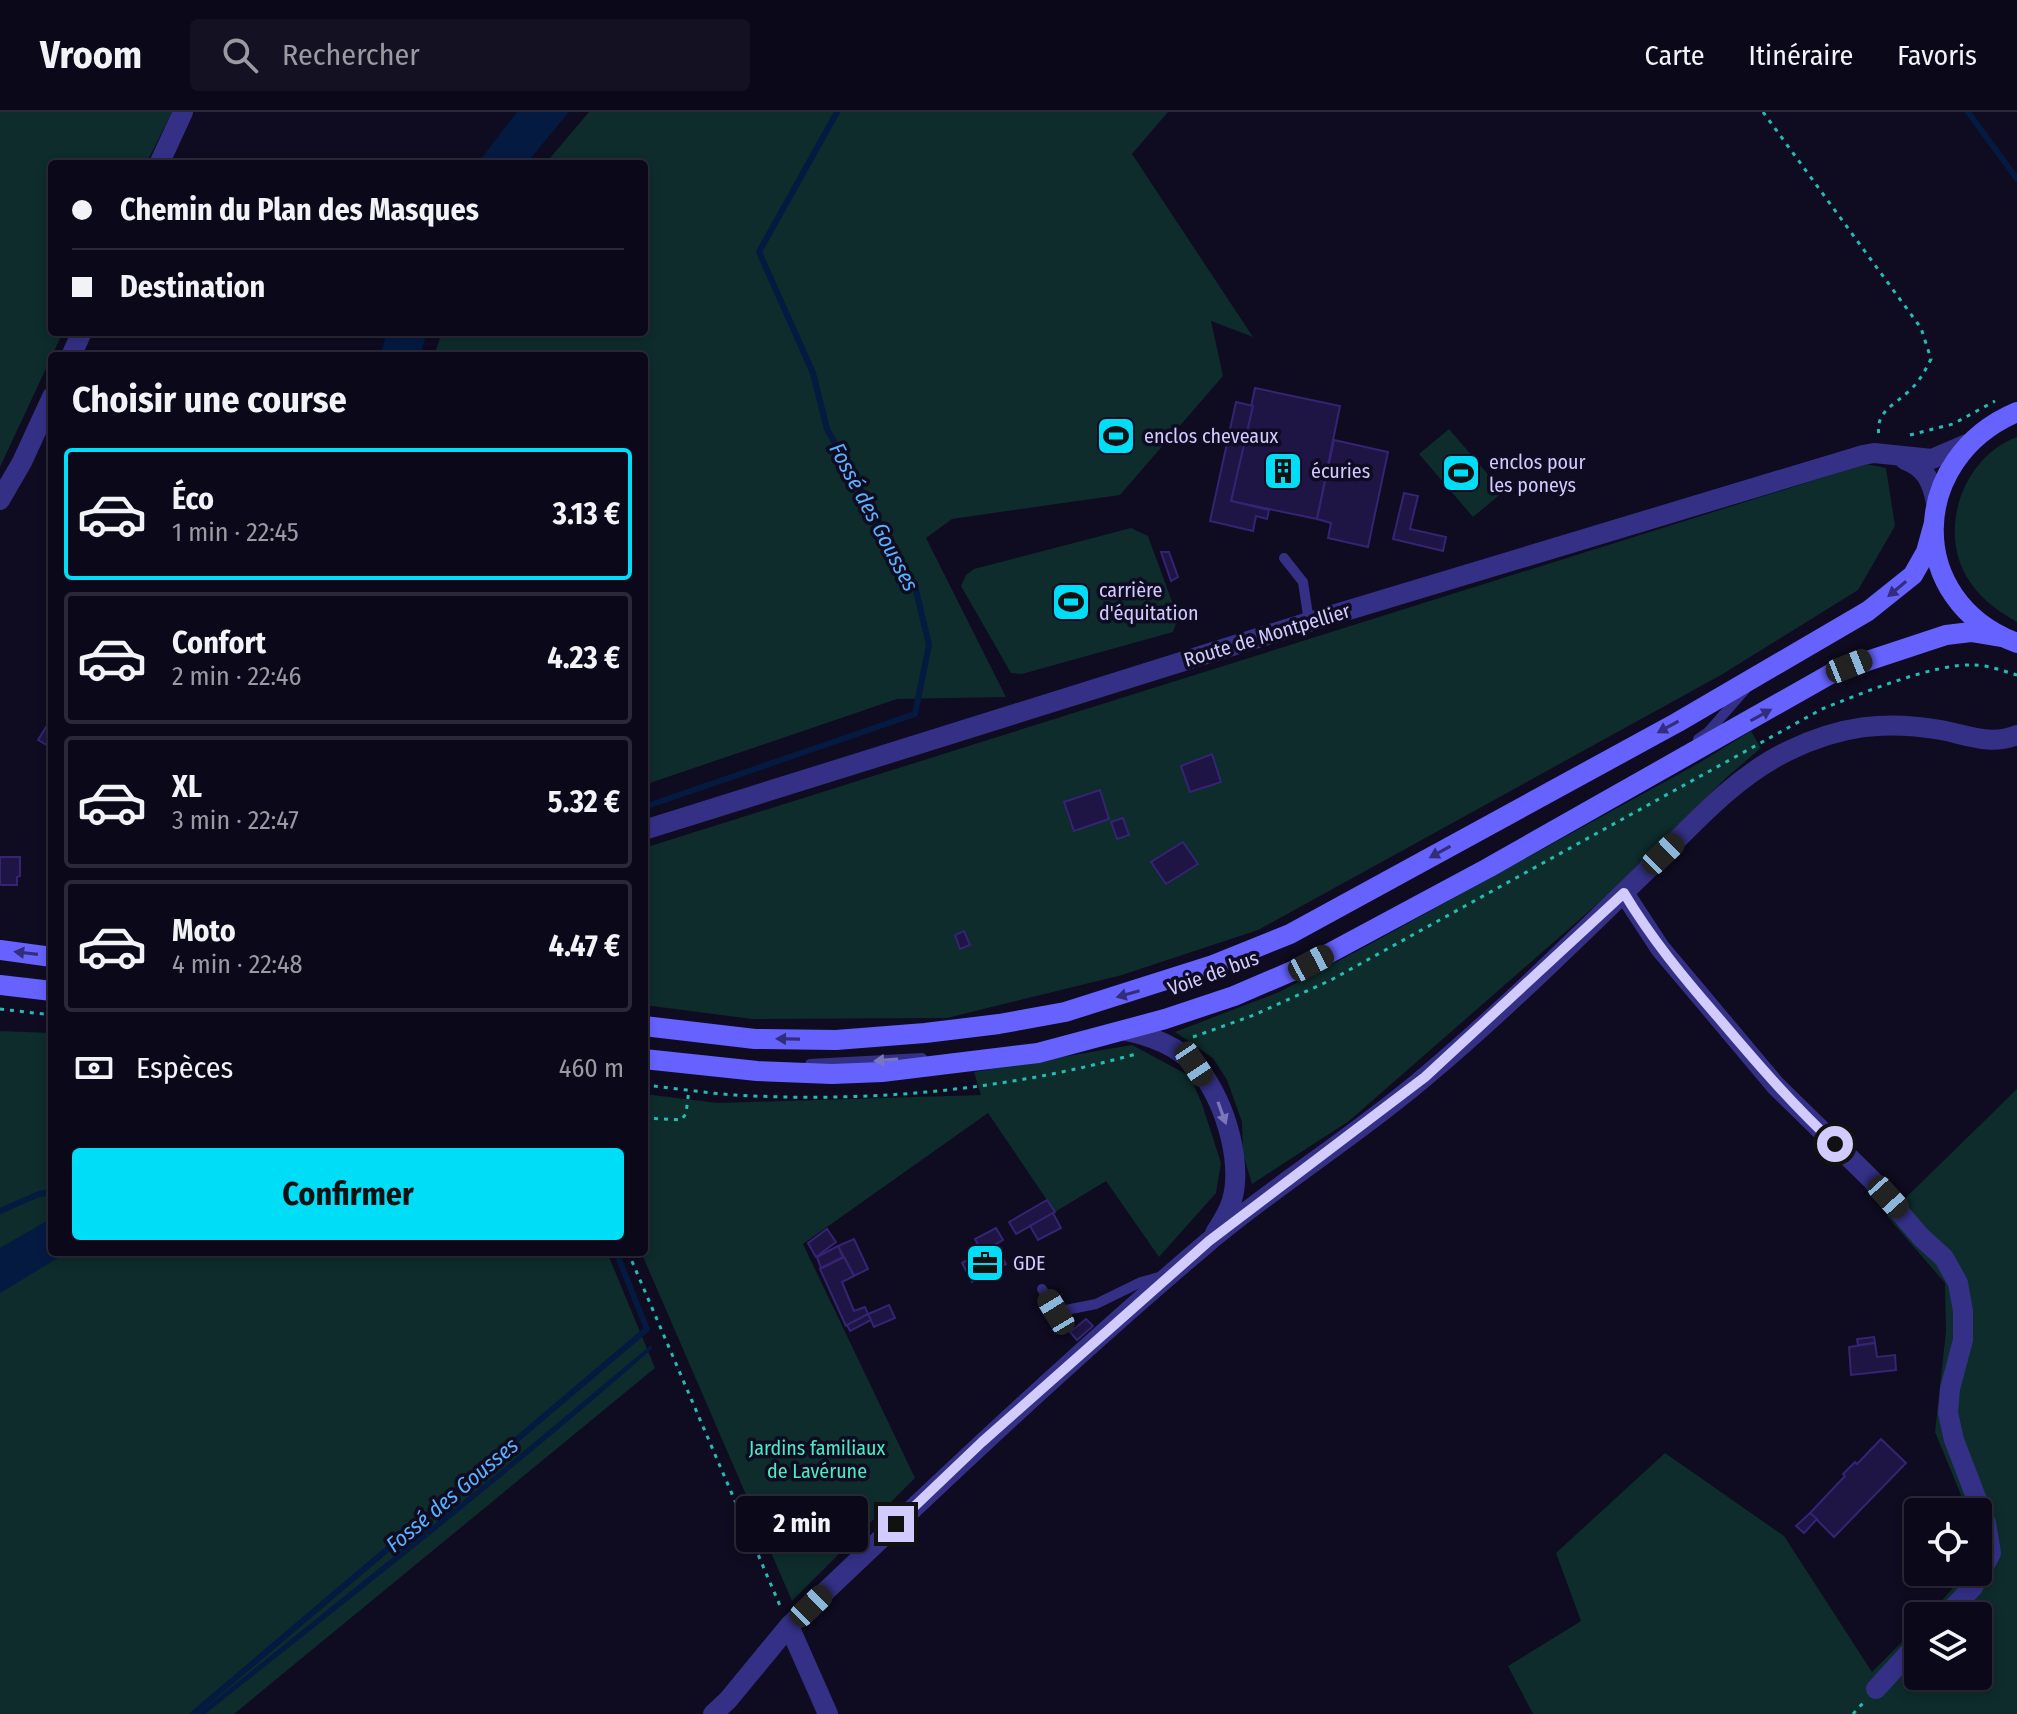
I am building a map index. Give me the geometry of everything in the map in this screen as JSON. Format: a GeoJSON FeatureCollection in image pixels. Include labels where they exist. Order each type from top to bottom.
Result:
{"type":"FeatureCollection","features":[{"type":"Feature","properties":{"kind":"main road"},"geometry":{"type":"LineString","coordinates":[[648,1026],[755,1039],[836,1040],[999,1024],[1065,1012],[1144,989],[1290,934],[1664,729],[1891,594],[1913,575],[1926,552],[1935,513],[1953,461],[2010,405]]}},
{"type":"Feature","properties":{"kind":"main road"},"geometry":{"type":"LineString","coordinates":[[1935,513],[1936,551],[1944,578],[1959,602],[1978,622],[2009,640]]}},
{"type":"Feature","properties":{"kind":"main road"},"geometry":{"type":"LineString","coordinates":[[648,1059],[757,1071],[882,1072],[1038,1053],[1126,1031],[1234,996],[1311,963],[1488,868],[1834,672],[1946,635],[1971,632],[2009,640]]}},
{"type":"Feature","properties":{"kind":"main road"},"geometry":{"type":"LineString","coordinates":[[0,950],[48,956]]}},
{"type":"Feature","properties":{"kind":"main road"},"geometry":{"type":"LineString","coordinates":[[0,985],[48,991]]}},
{"type":"Feature","properties":{"kind":"street"},"geometry":{"type":"LineString","coordinates":[[161,160],[183,112]]}},
{"type":"Feature","properties":{"kind":"street"},"geometry":{"type":"LineString","coordinates":[[0,500],[48,406]]}},
{"type":"Feature","properties":{"kind":"street","name":"Route de Montpellier"},"geometry":{"type":"LineString","coordinates":[[648,829],[1309,622],[1882,451],[1932,459],[1967,444]]}},
{"type":"Feature","properties":{"kind":"street"},"geometry":{"type":"LineString","coordinates":[[1882,451],[1912,463],[1924,472],[1932,483],[1935,513]]}},
{"type":"Feature","properties":{"kind":"street"},"geometry":{"type":"LineString","coordinates":[[713,1714],[789,1626],[982,1442],[1209,1241],[1425,1077],[1624,893],[1723,796],[1783,753],[1849,727],[1901,725],[1941,730],[1990,742],[2017,735]]}},
{"type":"Feature","properties":{"kind":"street"},"geometry":{"type":"LineString","coordinates":[[1624,893],[1660,948],[1766,1075],[1871,1179],[1921,1237],[1944,1258],[1958,1283],[1963,1311],[1963,1340],[1950,1389],[1948,1413],[1954,1440],[1986,1523],[1991,1553],[1973,1587],[1959,1602]]}},
{"type":"Feature","properties":{"kind":"street"},"geometry":{"type":"LineString","coordinates":[[1126,1031],[1147,1036],[1175,1049],[1194,1064],[1215,1095],[1230,1135],[1236,1175],[1233,1199],[1226,1217],[1209,1241]]}},
{"type":"Feature","properties":{"kind":"street"},"geometry":{"type":"LineString","coordinates":[[1233,1199],[1268,1196]]}},
{"type":"Feature","properties":{"kind":"street"},"geometry":{"type":"LineString","coordinates":[[789,1626],[828,1714]]}},
{"type":"Feature","properties":{"kind":"street"},"geometry":{"type":"LineString","coordinates":[[1876,1689],[1904,1658]]}},
{"type":"Feature","properties":{"kind":"lane"},"geometry":{"type":"LineString","coordinates":[[1284,558],[1303,582],[1309,622]]}},
{"type":"Feature","properties":{"kind":"lane","name":"Voie de bus"},"geometry":{"type":"LineString","coordinates":[[648,1051],[796,1064],[954,1055],[1059,1039],[1217,993],[1289,964],[1385,914],[1695,742],[1708,732],[1760,674]]}},
{"type":"Feature","properties":{"kind":"lane"},"geometry":{"type":"LineString","coordinates":[[0,975],[48,981]]}},
{"type":"Feature","properties":{"kind":"lane"},"geometry":{"type":"LineString","coordinates":[[1042,1289],[1056,1312],[1096,1304],[1141,1282],[1173,1273]]}},
{"type":"Feature","properties":{"kind":"path"},"geometry":{"type":"LineString","coordinates":[[1763,112],[1921,328],[1931,359],[1914,386],[1884,410],[1877,425],[1882,451]]}},
{"type":"Feature","properties":{"kind":"path"},"geometry":{"type":"LineString","coordinates":[[1909,436],[1953,424],[1987,403],[2010,405]]}},
{"type":"Feature","properties":{"kind":"path"},"geometry":{"type":"LineString","coordinates":[[0,1009],[48,1015]]}},
{"type":"Feature","properties":{"kind":"path"},"geometry":{"type":"LineString","coordinates":[[648,1085],[734,1095],[796,1096]]}},
{"type":"Feature","properties":{"kind":"path"},"geometry":{"type":"LineString","coordinates":[[648,1118],[681,1120],[686,1114],[689,1089]]}},
{"type":"Feature","properties":{"kind":"path"},"geometry":{"type":"LineString","coordinates":[[630,1256],[789,1626]]}},
{"type":"Feature","properties":{"kind":"green space"},"geometry":{"type":"Polygon","coordinates":[[[0,112],[172,112],[148,160],[48,160],[48,336],[61,336],[54,352],[48,352],[48,364],[0,467],[0,112]]]}},
{"type":"Feature","properties":{"kind":"green space"},"geometry":{"type":"Polygon","coordinates":[[[589,112],[1168,112],[1132,154],[1253,337],[1211,321],[1223,376],[1120,495],[952,519],[926,538],[1006,697],[897,699],[648,784],[648,352],[435,352],[441,336],[648,336],[648,160],[548,160],[589,112]]]}},
{"type":"Feature","properties":{"kind":"green space","name":"enclos pour les poneys"},"geometry":{"type":"Polygon","coordinates":[[[1449,429],[1503,492],[1473,517],[1419,454],[1449,429]]]}},
{"type":"Feature","properties":{"kind":"green space"},"geometry":{"type":"Polygon","coordinates":[[[2017,437],[2017,622],[1991,605],[1970,582],[1960,563],[1955,541],[1955,520],[1969,479],[1982,461],[1998,447],[2017,437]]]}},
{"type":"Feature","properties":{"kind":"green space"},"geometry":{"type":"Polygon","coordinates":[[[1866,464],[1886,468],[1895,526],[1858,590],[1721,675],[1258,930],[1122,975],[947,1018],[752,1019],[648,1006],[648,847],[1866,464]]]}},
{"type":"Feature","properties":{"kind":"green space","name":"carrière d'équitation"},"geometry":{"type":"Polygon","coordinates":[[[1131,528],[1148,536],[1178,618],[1173,632],[1022,674],[1011,673],[961,586],[966,575],[974,569],[1131,528]]]}},
{"type":"Feature","properties":{"kind":"green space"},"geometry":{"type":"Polygon","coordinates":[[[1751,731],[1761,748],[1726,778],[1611,892],[1349,1121],[1252,1184],[1243,1154],[1242,1122],[1227,1080],[1213,1058],[1175,1032],[1279,992],[1699,763],[1751,731]]]}},
{"type":"Feature","properties":{"kind":"green space"},"geometry":{"type":"Polygon","coordinates":[[[0,1031],[48,1033],[48,1256],[609,1256],[655,1368],[234,1714],[0,1714],[0,1031]]]}},
{"type":"Feature","properties":{"kind":"green space","name":"Jardins familiaux de Lavérune"},"geometry":{"type":"Polygon","coordinates":[[[1132,1045],[1190,1076],[1221,1163],[1216,1193],[1159,1257],[1106,1181],[1055,1212],[988,1113],[803,1244],[915,1478],[792,1601],[643,1256],[648,1256],[648,1094],[718,1103],[981,1095],[974,1072],[1132,1045]]]}},
{"type":"Feature","properties":{"kind":"green space"},"geometry":{"type":"Polygon","coordinates":[[[2017,1089],[2017,1714],[1533,1714],[1508,1666],[1581,1621],[1556,1553],[1665,1453],[1784,1536],[1872,1672],[1904,1640],[1904,1690],[1992,1690],[1992,1602],[1940,1602],[1955,1586],[1992,1586],[1992,1498],[1962,1498],[1935,1432],[1946,1331],[1945,1283],[1887,1216],[2017,1089]]]}},
{"type":"Feature","properties":{"kind":"water"},"geometry":{"type":"Polygon","coordinates":[[[517,112],[569,112],[529,160],[480,160],[517,112]]]}},
{"type":"Feature","properties":{"kind":"water"},"geometry":{"type":"Polygon","coordinates":[[[386,336],[426,336],[421,352],[381,352],[386,336]]]}},
{"type":"Feature","properties":{"kind":"water"},"geometry":{"type":"Polygon","coordinates":[[[48,1220],[48,1256],[61,1256],[0,1293],[0,1248],[48,1220]]]}},
{"type":"Feature","properties":{"kind":"water"},"geometry":{"type":"Polygon","coordinates":[[[651,1345],[652,1349],[487,1489],[205,1714],[198,1714],[489,1480],[651,1345]]]}},
{"type":"Feature","properties":{"kind":"building","name":"écuries"},"geometry":{"type":"Polygon","coordinates":[[[1255,388],[1340,406],[1317,519],[1231,501],[1255,388]]]}},
{"type":"Feature","properties":{"kind":"building"},"geometry":{"type":"Polygon","coordinates":[[[1236,402],[1253,406],[1231,501],[1269,510],[1267,519],[1256,516],[1253,531],[1210,521],[1236,402]]]}},
{"type":"Feature","properties":{"kind":"building"},"geometry":{"type":"Polygon","coordinates":[[[1334,440],[1388,452],[1368,547],[1328,538],[1331,523],[1317,519],[1334,440]]]}},
{"type":"Feature","properties":{"kind":"building"},"geometry":{"type":"Polygon","coordinates":[[[1404,493],[1418,496],[1410,529],[1446,537],[1443,551],[1393,539],[1404,493]]]}},
{"type":"Feature","properties":{"kind":"building"},"geometry":{"type":"Polygon","coordinates":[[[1161,552],[1169,552],[1178,577],[1171,581],[1161,552]]]}},
{"type":"Feature","properties":{"kind":"building"},"geometry":{"type":"Polygon","coordinates":[[[48,724],[48,746],[38,740],[48,724]]]}},
{"type":"Feature","properties":{"kind":"building"},"geometry":{"type":"Polygon","coordinates":[[[1212,754],[1221,782],[1190,792],[1181,766],[1212,754]]]}},
{"type":"Feature","properties":{"kind":"building"},"geometry":{"type":"Polygon","coordinates":[[[1100,790],[1109,819],[1074,831],[1064,802],[1100,790]]]}},
{"type":"Feature","properties":{"kind":"building"},"geometry":{"type":"Polygon","coordinates":[[[1123,818],[1129,835],[1117,839],[1111,822],[1123,818]]]}},
{"type":"Feature","properties":{"kind":"building"},"geometry":{"type":"Polygon","coordinates":[[[1183,842],[1198,864],[1166,884],[1151,862],[1183,842]]]}},
{"type":"Feature","properties":{"kind":"building"},"geometry":{"type":"Polygon","coordinates":[[[0,857],[20,857],[17,885],[0,885],[0,857]]]}},
{"type":"Feature","properties":{"kind":"building"},"geometry":{"type":"Polygon","coordinates":[[[964,931],[970,945],[960,949],[955,935],[964,931]]]}},
{"type":"Feature","properties":{"kind":"building"},"geometry":{"type":"Polygon","coordinates":[[[1047,1200],[1055,1212],[1016,1234],[1009,1222],[1047,1200]]]}},
{"type":"Feature","properties":{"kind":"building"},"geometry":{"type":"Polygon","coordinates":[[[1053,1213],[1061,1228],[1038,1240],[1030,1226],[1053,1213]]]}},
{"type":"Feature","properties":{"kind":"building"},"geometry":{"type":"Polygon","coordinates":[[[996,1228],[1003,1240],[982,1252],[975,1239],[996,1228]]]}},
{"type":"Feature","properties":{"kind":"building"},"geometry":{"type":"Polygon","coordinates":[[[827,1229],[836,1242],[816,1257],[808,1243],[827,1229]]]}},
{"type":"Feature","properties":{"kind":"building"},"geometry":{"type":"Polygon","coordinates":[[[854,1239],[868,1269],[854,1276],[838,1246],[854,1239]]]}},
{"type":"Feature","properties":{"kind":"building"},"geometry":{"type":"Polygon","coordinates":[[[995,1245],[1006,1264],[972,1282],[962,1263],[995,1245]]]}},
{"type":"Feature","properties":{"kind":"building"},"geometry":{"type":"Polygon","coordinates":[[[838,1246],[843,1257],[821,1268],[817,1257],[838,1246]]]}},
{"type":"Feature","properties":{"kind":"building"},"geometry":{"type":"Polygon","coordinates":[[[844,1257],[854,1276],[842,1282],[854,1311],[865,1307],[868,1314],[846,1326],[820,1269],[844,1257]]]}},
{"type":"Feature","properties":{"kind":"building"},"geometry":{"type":"Polygon","coordinates":[[[889,1305],[895,1318],[874,1327],[868,1314],[889,1305]]]}},
{"type":"Feature","properties":{"kind":"building"},"geometry":{"type":"Polygon","coordinates":[[[868,1314],[871,1320],[850,1331],[847,1325],[868,1314]]]}},
{"type":"Feature","properties":{"kind":"building"},"geometry":{"type":"Polygon","coordinates":[[[1086,1319],[1093,1326],[1077,1340],[1070,1332],[1086,1319]]]}},
{"type":"Feature","properties":{"kind":"building"},"geometry":{"type":"Polygon","coordinates":[[[1874,1337],[1875,1343],[1858,1345],[1857,1339],[1874,1337]]]}},
{"type":"Feature","properties":{"kind":"building"},"geometry":{"type":"Polygon","coordinates":[[[1875,1343],[1877,1357],[1895,1355],[1896,1370],[1851,1375],[1849,1347],[1875,1343]]]}},
{"type":"Feature","properties":{"kind":"building"},"geometry":{"type":"Polygon","coordinates":[[[1881,1439],[1906,1463],[1834,1537],[1810,1513],[1845,1476],[1843,1474],[1881,1439]]]}},
{"type":"Feature","properties":{"kind":"building"},"geometry":{"type":"Polygon","coordinates":[[[1810,1513],[1817,1519],[1804,1533],[1796,1526],[1810,1513]]]}},
{"type":"Feature","properties":{"kind":"waterway","name":"Fossé des Gousses"},"geometry":{"type":"LineString","coordinates":[[648,806],[915,714],[929,645],[915,586],[827,429],[813,373],[759,252],[837,112]]}},
{"type":"Feature","properties":{"kind":"waterway"},"geometry":{"type":"LineString","coordinates":[[1968,112],[2017,179]]}},
{"type":"Feature","properties":{"kind":"waterway"},"geometry":{"type":"LineString","coordinates":[[0,1211],[48,1193]]}},
{"type":"Feature","properties":{"kind":"waterway","name":"Fossé des Gousses"},"geometry":{"type":"LineString","coordinates":[[193,1714],[647,1329],[618,1256]]}},
{"type":"Feature","properties":{"kind":"place","name":"enclos cheveaux"},"geometry":{"type":"Point","coordinates":[1116,436]}},
{"type":"Feature","properties":{"kind":"place","name":"écuries"},"geometry":{"type":"Point","coordinates":[1283,471]}},
{"type":"Feature","properties":{"kind":"place","name":"enclos pour les poneys"},"geometry":{"type":"Point","coordinates":[1461,473]}},
{"type":"Feature","properties":{"kind":"place","name":"carrière d'équitation"},"geometry":{"type":"Point","coordinates":[1071,602]}},
{"type":"Feature","properties":{"kind":"place","name":"GDE"},"geometry":{"type":"Point","coordinates":[985,1263]}},
{"type":"Feature","properties":{"kind":"route"},"geometry":{"type":"LineString","coordinates":[[896,1524],[982,1442],[1209,1241],[1425,1077],[1624,893],[1660,948],[1698,994],[1776,1086],[1835,1144]]}}]}
